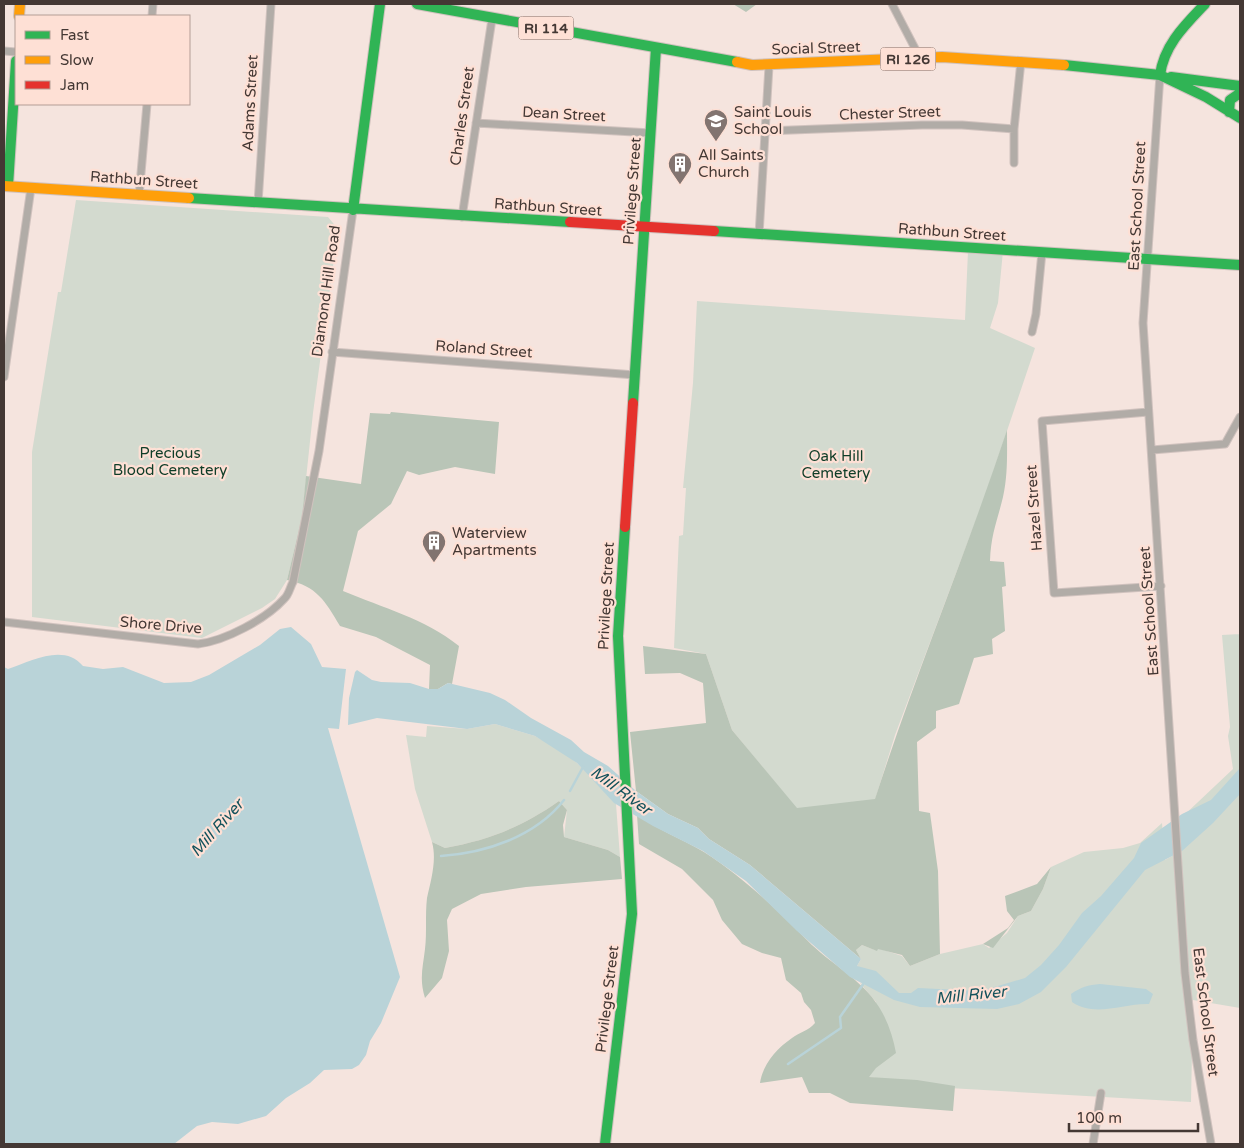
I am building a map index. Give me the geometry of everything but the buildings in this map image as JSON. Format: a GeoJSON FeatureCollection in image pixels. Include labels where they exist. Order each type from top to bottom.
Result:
{"type":"FeatureCollection","features":[{"type":"Feature","properties":{"kind":"main road","name":"Diamond Hill Road"},"geometry":{"type":"LineString","coordinates":[[353,210],[380,4]]}},
{"type":"Feature","properties":{"kind":"main road","name":"Social Street"},"geometry":{"type":"LineString","coordinates":[[417,4],[722,61],[770,66],[920,58],[1021,61],[1160,75],[1206,98],[1240,118]]}},
{"type":"Feature","properties":{"kind":"main road"},"geometry":{"type":"LineString","coordinates":[[1160,75],[1160,66],[1168,47],[1204,4]]}},
{"type":"Feature","properties":{"kind":"main road","name":"Privilege Street"},"geometry":{"type":"LineString","coordinates":[[605,1144],[632,914],[618,636],[656,48]]}},
{"type":"Feature","properties":{"kind":"main road"},"geometry":{"type":"LineString","coordinates":[[6,186],[15,74]]}},
{"type":"Feature","properties":{"kind":"main road","name":"RI 126"},"geometry":{"type":"LineString","coordinates":[[1160,75],[1240,86]]}},
{"type":"Feature","properties":{"kind":"main road"},"geometry":{"type":"LineString","coordinates":[[1229,112],[1230,100],[1240,92]]}},
{"type":"Feature","properties":{"kind":"main road","name":"Rathbun Street"},"geometry":{"type":"LineString","coordinates":[[6,186],[462,217],[1240,265]]}},
{"type":"Feature","properties":{"kind":"street","name":"Adams Street"},"geometry":{"type":"LineString","coordinates":[[258,203],[271,4]]}},
{"type":"Feature","properties":{"kind":"street"},"geometry":{"type":"LineString","coordinates":[[892,4],[920,58]]}},
{"type":"Feature","properties":{"kind":"street","name":"Charles Street"},"geometry":{"type":"LineString","coordinates":[[462,217],[492,19]]}},
{"type":"Feature","properties":{"kind":"street"},"geometry":{"type":"LineString","coordinates":[[1014,163],[1014,129],[1021,61]]}},
{"type":"Feature","properties":{"kind":"street"},"geometry":{"type":"LineString","coordinates":[[759,236],[770,66]]}},
{"type":"Feature","properties":{"kind":"street","name":"East School Street"},"geometry":{"type":"LineString","coordinates":[[1160,75],[1142,323],[1161,586],[1185,973],[1193,1040],[1211,1144]]}},
{"type":"Feature","properties":{"kind":"street"},"geometry":{"type":"LineString","coordinates":[[139,196],[147,105]]}},
{"type":"Feature","properties":{"kind":"street","name":"Dean Street"},"geometry":{"type":"LineString","coordinates":[[476,123],[650,133]]}},
{"type":"Feature","properties":{"kind":"street","name":"Chester Street"},"geometry":{"type":"LineString","coordinates":[[766,132],[922,125],[962,125],[1014,129]]}},
{"type":"Feature","properties":{"kind":"street"},"geometry":{"type":"LineString","coordinates":[[4,377],[31,188]]}},
{"type":"Feature","properties":{"kind":"street","name":"Diamond Hill Road"},"geometry":{"type":"LineString","coordinates":[[293,582],[318,456],[353,210]]}},
{"type":"Feature","properties":{"kind":"street"},"geometry":{"type":"LineString","coordinates":[[1032,332],[1036,314],[1042,252]]}},
{"type":"Feature","properties":{"kind":"street","name":"Roland Street"},"geometry":{"type":"LineString","coordinates":[[332,352],[635,375]]}},
{"type":"Feature","properties":{"kind":"street","name":"Hazel Street"},"geometry":{"type":"LineString","coordinates":[[1148,412],[1042,421],[1053,583],[1054,593],[1161,586]]}},
{"type":"Feature","properties":{"kind":"street"},"geometry":{"type":"LineString","coordinates":[[1152,450],[1225,444],[1240,417]]}},
{"type":"Feature","properties":{"kind":"street","name":"Shore Drive"},"geometry":{"type":"LineString","coordinates":[[4,622],[186,644],[208,643],[221,639],[270,612],[286,598],[293,582]]}},
{"type":"Feature","properties":{"kind":"street"},"geometry":{"type":"LineString","coordinates":[[1094,1144],[1101,1093]]}},
{"type":"Feature","properties":{"kind":"green space"},"geometry":{"type":"Polygon","coordinates":[[[733,4],[757,4],[746,12],[733,4]]]}},
{"type":"Feature","properties":{"kind":"green space","name":"Precious Blood Cemetery"},"geometry":{"type":"Polygon","coordinates":[[[76,200],[328,217],[338,229],[313,413],[302,517],[287,580],[275,599],[262,608],[202,638],[32,617],[32,452],[58,292],[61,292],[76,200]]]}},
{"type":"Feature","properties":{"kind":"green space","name":"Oak Hill Cemetery"},"geometry":{"type":"Polygon","coordinates":[[[968,251],[1003,251],[998,303],[990,328],[1035,348],[984,499],[895,735],[875,800],[797,809],[732,730],[706,654],[674,648],[679,536],[683,535],[686,488],[683,488],[693,383],[697,301],[965,320],[968,251]]]}},
{"type":"Feature","properties":{"kind":"green space"},"geometry":{"type":"Polygon","coordinates":[[[391,412],[499,422],[495,474],[455,467],[419,475],[407,471],[391,504],[358,531],[343,591],[403,614],[446,636],[459,646],[452,684],[448,683],[438,689],[429,689],[430,665],[376,637],[340,626],[330,609],[319,596],[306,586],[287,580],[302,517],[306,476],[361,484],[370,413],[390,414],[391,412]]]}},
{"type":"Feature","properties":{"kind":"green space"},"geometry":{"type":"Polygon","coordinates":[[[1007,430],[1006,480],[993,535],[990,561],[1004,562],[1006,586],[1002,587],[1005,631],[992,639],[993,654],[974,658],[959,704],[936,711],[936,728],[917,742],[919,811],[930,813],[938,871],[940,954],[910,966],[902,955],[878,949],[877,951],[862,945],[856,950],[861,959],[750,865],[709,839],[698,828],[668,814],[636,791],[630,732],[706,723],[703,683],[680,673],[645,674],[643,646],[706,654],[732,730],[797,808],[875,799],[1007,430]]]}},
{"type":"Feature","properties":{"kind":"green space"},"geometry":{"type":"Polygon","coordinates":[[[1240,634],[1240,1008],[1193,1000],[1191,1102],[949,1088],[869,1077],[876,1002],[860,983],[866,985],[857,966],[861,959],[856,950],[862,945],[902,956],[910,966],[940,954],[983,944],[989,948],[1007,933],[1018,916],[1031,911],[1043,889],[1051,867],[1084,852],[1123,848],[1140,843],[1162,823],[1165,860],[1181,851],[1180,819],[1233,769],[1228,736],[1230,727],[1222,635],[1240,634]]]}},
{"type":"Feature","properties":{"kind":"green space"},"geometry":{"type":"Polygon","coordinates":[[[495,724],[535,736],[560,750],[577,763],[616,804],[620,857],[608,850],[564,837],[567,810],[559,801],[518,825],[476,841],[445,848],[432,842],[415,789],[406,735],[426,737],[427,726],[467,729],[495,724]]]}},
{"type":"Feature","properties":{"kind":"green space"},"geometry":{"type":"Polygon","coordinates":[[[559,801],[567,810],[563,825],[564,837],[608,850],[620,857],[622,879],[526,887],[481,894],[452,909],[447,920],[449,951],[442,978],[425,998],[422,973],[426,943],[427,898],[434,863],[432,842],[445,848],[476,841],[518,825],[559,801]]]}},
{"type":"Feature","properties":{"kind":"green space"},"geometry":{"type":"Polygon","coordinates":[[[637,815],[704,852],[745,882],[816,949],[855,980],[872,997],[888,1023],[896,1053],[876,1068],[869,1077],[917,1080],[955,1086],[953,1111],[850,1103],[830,1093],[809,1093],[802,1077],[760,1083],[767,1063],[776,1052],[786,1042],[815,1023],[811,1010],[804,1002],[801,993],[786,980],[781,958],[762,953],[742,944],[722,920],[713,900],[682,869],[639,844],[637,815]]]}},
{"type":"Feature","properties":{"kind":"green space"},"geometry":{"type":"Polygon","coordinates":[[[1051,867],[1043,889],[1031,911],[1018,916],[993,948],[983,944],[1008,928],[1014,920],[1007,911],[1005,896],[1037,884],[1051,867]]]}},
{"type":"Feature","properties":{"kind":"water","name":"Mill River"},"geometry":{"type":"Polygon","coordinates":[[[291,627],[311,644],[322,667],[346,669],[339,729],[328,728],[400,977],[381,1023],[370,1041],[366,1055],[359,1065],[352,1069],[324,1070],[310,1083],[286,1098],[266,1116],[238,1124],[212,1122],[197,1126],[174,1144],[4,1144],[4,667],[8,669],[37,658],[57,655],[75,659],[83,666],[103,669],[123,667],[164,683],[191,682],[209,675],[260,645],[280,629],[291,627]]]}},
{"type":"Feature","properties":{"kind":"water","name":"Mill River"},"geometry":{"type":"Polygon","coordinates":[[[357,670],[372,680],[381,682],[410,683],[429,689],[438,689],[448,683],[490,693],[505,700],[531,718],[571,740],[584,752],[608,766],[636,791],[668,814],[698,828],[709,839],[750,865],[861,959],[857,966],[876,971],[899,993],[911,993],[918,988],[981,991],[1025,978],[1041,965],[1059,945],[1082,913],[1101,896],[1134,858],[1141,843],[1182,814],[1211,800],[1240,768],[1240,794],[1213,823],[1182,851],[1145,870],[1066,967],[1041,992],[1019,1004],[997,1009],[920,1007],[894,1000],[850,977],[797,931],[746,881],[703,851],[653,826],[614,803],[577,763],[535,736],[495,724],[467,729],[377,718],[348,725],[349,698],[357,670]]]}},
{"type":"Feature","properties":{"kind":"water"},"geometry":{"type":"Polygon","coordinates":[[[1100,984],[1146,989],[1153,994],[1149,1004],[1110,1009],[1090,1009],[1072,1002],[1071,994],[1085,987],[1100,984]]]}},
{"type":"Feature","properties":{"kind":"waterway"},"geometry":{"type":"LineString","coordinates":[[570,791],[583,767]]}},
{"type":"Feature","properties":{"kind":"waterway"},"geometry":{"type":"LineString","coordinates":[[441,856],[475,851],[508,841],[539,824],[564,800]]}},
{"type":"Feature","properties":{"kind":"waterway"},"geometry":{"type":"LineString","coordinates":[[788,1064],[841,1028],[840,1017],[864,983]]}},
{"type":"Feature","properties":{"kind":"traffic: fast"},"geometry":{"type":"LineString","coordinates":[[353,210],[380,4]]}},
{"type":"Feature","properties":{"kind":"traffic: fast"},"geometry":{"type":"LineString","coordinates":[[417,4],[737,62]]}},
{"type":"Feature","properties":{"kind":"traffic: fast"},"geometry":{"type":"LineString","coordinates":[[1160,75],[1166,54],[1176,36],[1205,4]]}},
{"type":"Feature","properties":{"kind":"traffic: fast"},"geometry":{"type":"LineString","coordinates":[[633,403],[656,48]]}},
{"type":"Feature","properties":{"kind":"traffic: fast"},"geometry":{"type":"LineString","coordinates":[[1064,65],[1160,75],[1206,97],[1240,118]]}},
{"type":"Feature","properties":{"kind":"traffic: fast"},"geometry":{"type":"LineString","coordinates":[[8,186],[15,77]]}},
{"type":"Feature","properties":{"kind":"traffic: fast"},"geometry":{"type":"LineString","coordinates":[[1171,77],[1240,86]]}},
{"type":"Feature","properties":{"kind":"traffic: fast"},"geometry":{"type":"LineString","coordinates":[[1229,112],[1230,100],[1240,93]]}},
{"type":"Feature","properties":{"kind":"traffic: fast"},"geometry":{"type":"LineString","coordinates":[[189,198],[570,222]]}},
{"type":"Feature","properties":{"kind":"traffic: fast"},"geometry":{"type":"LineString","coordinates":[[714,231],[1240,265]]}},
{"type":"Feature","properties":{"kind":"traffic: fast"},"geometry":{"type":"LineString","coordinates":[[605,1144],[632,914],[618,636],[625,527]]}},
{"type":"Feature","properties":{"kind":"traffic: slow"},"geometry":{"type":"LineString","coordinates":[[19,15],[20,4]]}},
{"type":"Feature","properties":{"kind":"traffic: slow"},"geometry":{"type":"LineString","coordinates":[[737,62],[752,65],[942,57],[1064,65]]}},
{"type":"Feature","properties":{"kind":"traffic: slow"},"geometry":{"type":"LineString","coordinates":[[4,186],[189,198]]}},
{"type":"Feature","properties":{"kind":"traffic: jam"},"geometry":{"type":"LineString","coordinates":[[570,222],[714,231]]}},
{"type":"Feature","properties":{"kind":"traffic: jam"},"geometry":{"type":"LineString","coordinates":[[625,527],[633,403]]}},
{"type":"Feature","properties":{"kind":"place","name":"Saint Louis School"},"geometry":{"type":"Point","coordinates":[716,142]}},
{"type":"Feature","properties":{"kind":"place","name":"All Saints Church"},"geometry":{"type":"Point","coordinates":[680,185]}},
{"type":"Feature","properties":{"kind":"place","name":"Waterview Apartments"},"geometry":{"type":"Point","coordinates":[434,563]}}]}
